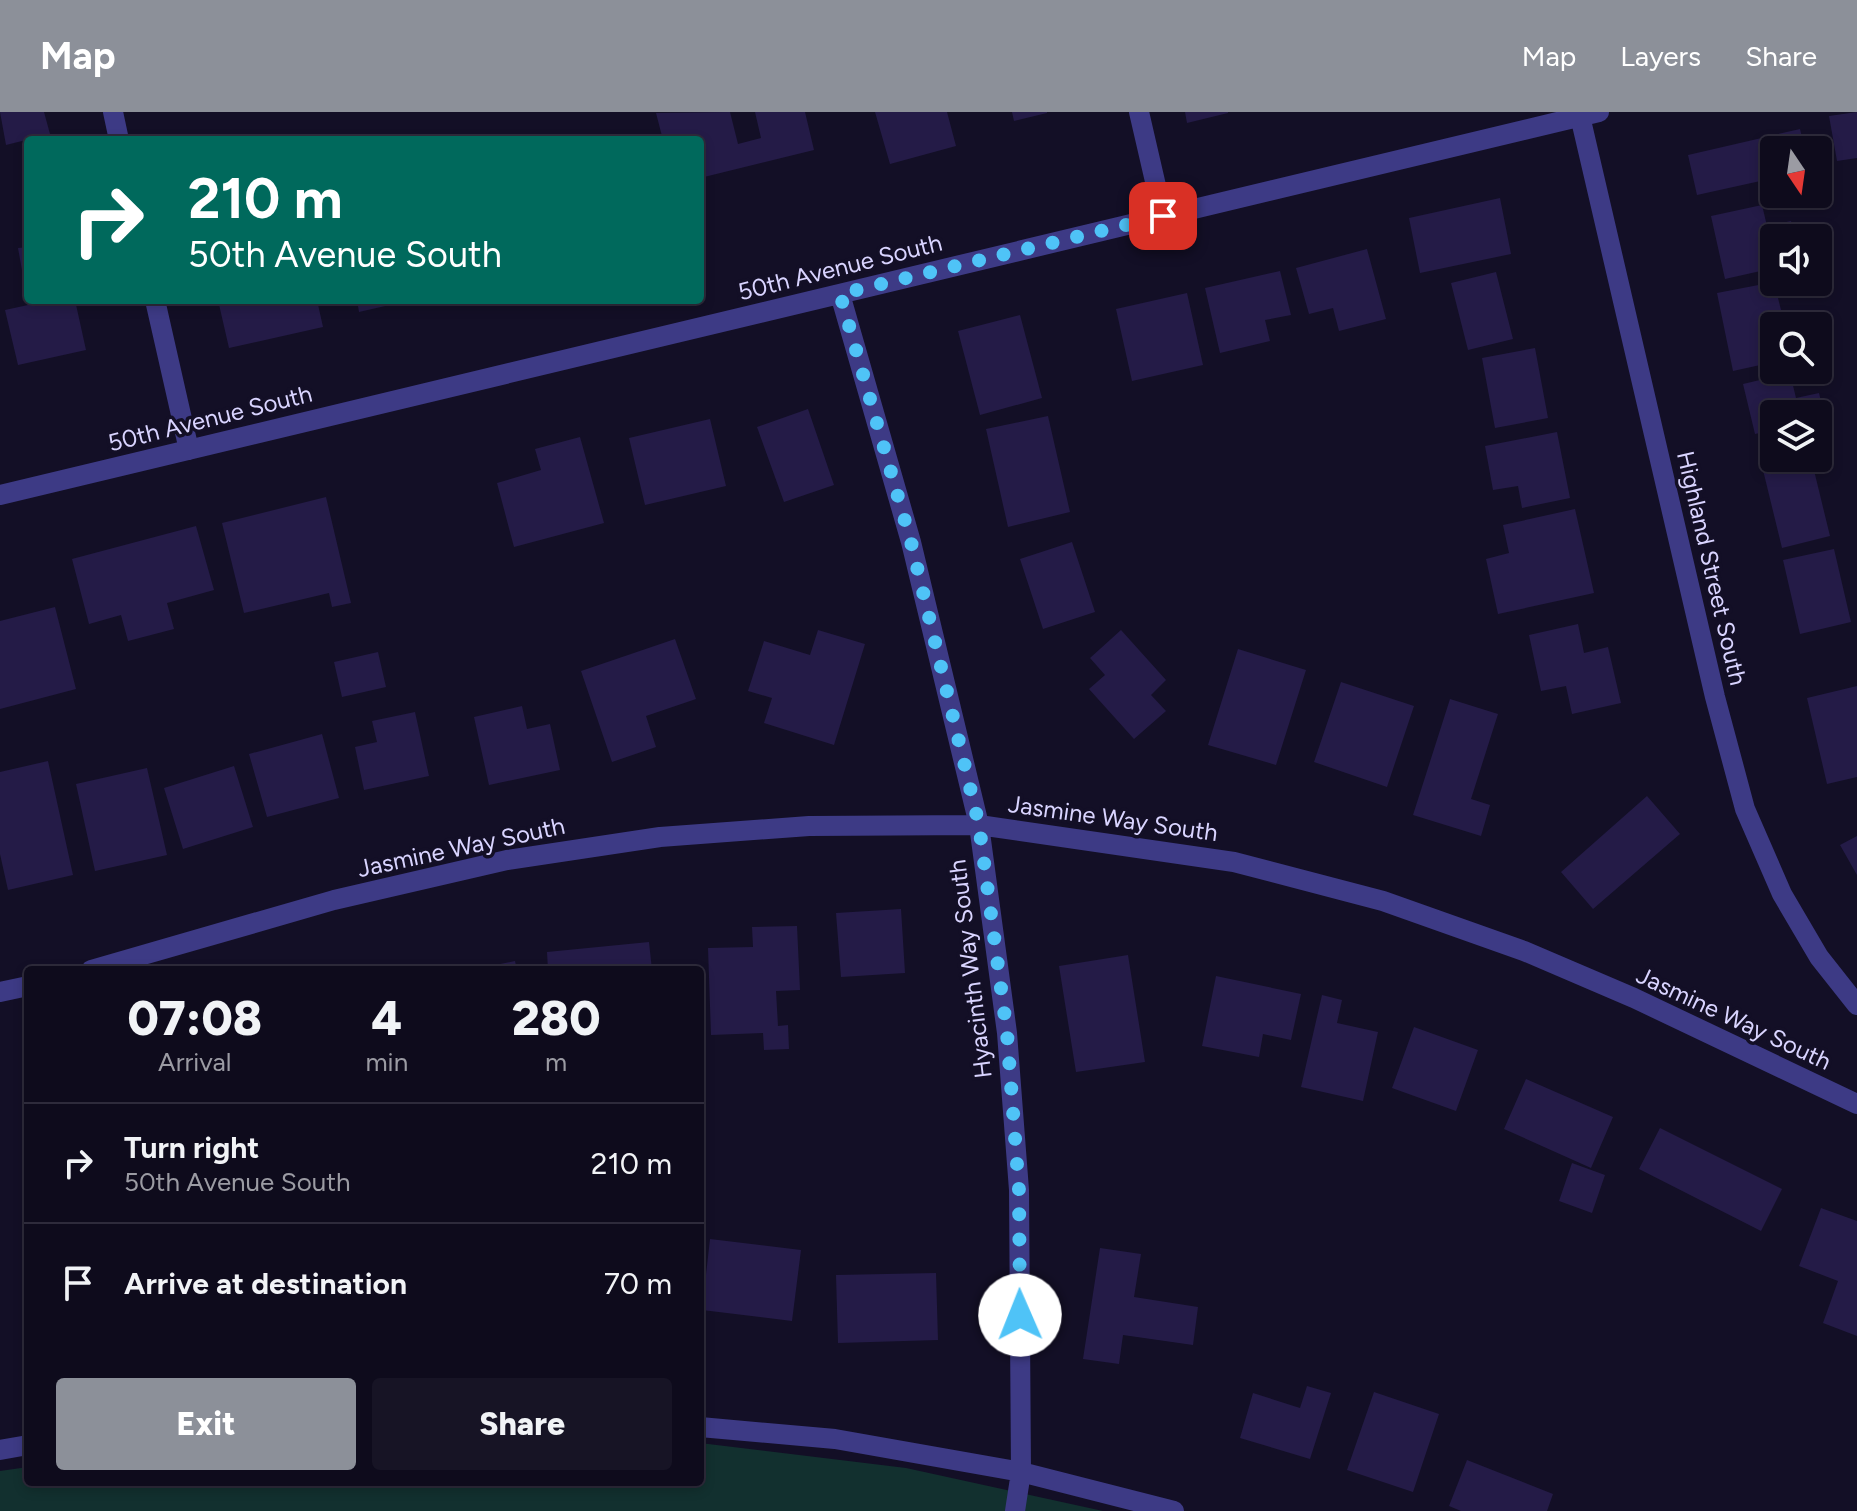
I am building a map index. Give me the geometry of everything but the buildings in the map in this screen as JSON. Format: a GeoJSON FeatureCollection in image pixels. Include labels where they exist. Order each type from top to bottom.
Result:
{"type":"FeatureCollection","features":[{"type":"Feature","properties":{"kind":"street"},"geometry":{"type":"LineString","coordinates":[[113,112],[118,136]]}},
{"type":"Feature","properties":{"kind":"street"},"geometry":{"type":"LineString","coordinates":[[1139,112],[1163,216]]}},
{"type":"Feature","properties":{"kind":"street","name":"50th Avenue South"},"geometry":{"type":"LineString","coordinates":[[0,495],[1589,114]]}},
{"type":"Feature","properties":{"kind":"street","name":"Highland Street South"},"geometry":{"type":"LineString","coordinates":[[1589,114],[1715,697],[1745,809],[1782,894],[1819,957],[1857,1005]]}},
{"type":"Feature","properties":{"kind":"street","name":"Hyacinth Way South"},"geometry":{"type":"LineString","coordinates":[[840,294],[911,542],[979,825],[1007,1033],[1019,1190],[1021,1472],[1015,1511]]}},
{"type":"Feature","properties":{"kind":"street"},"geometry":{"type":"LineString","coordinates":[[156,304],[189,450]]}},
{"type":"Feature","properties":{"kind":"street","name":"Jasmine Way South"},"geometry":{"type":"LineString","coordinates":[[105,966],[334,900],[507,860],[675,836],[809,826],[979,825],[1234,862],[1383,901],[1579,975],[1857,1104]]}},
{"type":"Feature","properties":{"kind":"street"},"geometry":{"type":"LineString","coordinates":[[0,992],[24,987]]}},
{"type":"Feature","properties":{"kind":"street"},"geometry":{"type":"LineString","coordinates":[[704,1427],[835,1439],[1021,1472],[1174,1511]]}},
{"type":"Feature","properties":{"kind":"street"},"geometry":{"type":"LineString","coordinates":[[0,1450],[24,1446]]}},
{"type":"Feature","properties":{"kind":"green space"},"geometry":{"type":"Polygon","coordinates":[[[704,1443],[906,1468],[1103,1511],[0,1511],[0,1471],[24,1468],[24,1486],[704,1486],[704,1443]]]}},
{"type":"Feature","properties":{"kind":"route"},"geometry":{"type":"LineString","coordinates":[[1020,1315],[1019,1190],[1007,1033],[979,825],[911,542],[840,294],[1163,216]]}}]}
